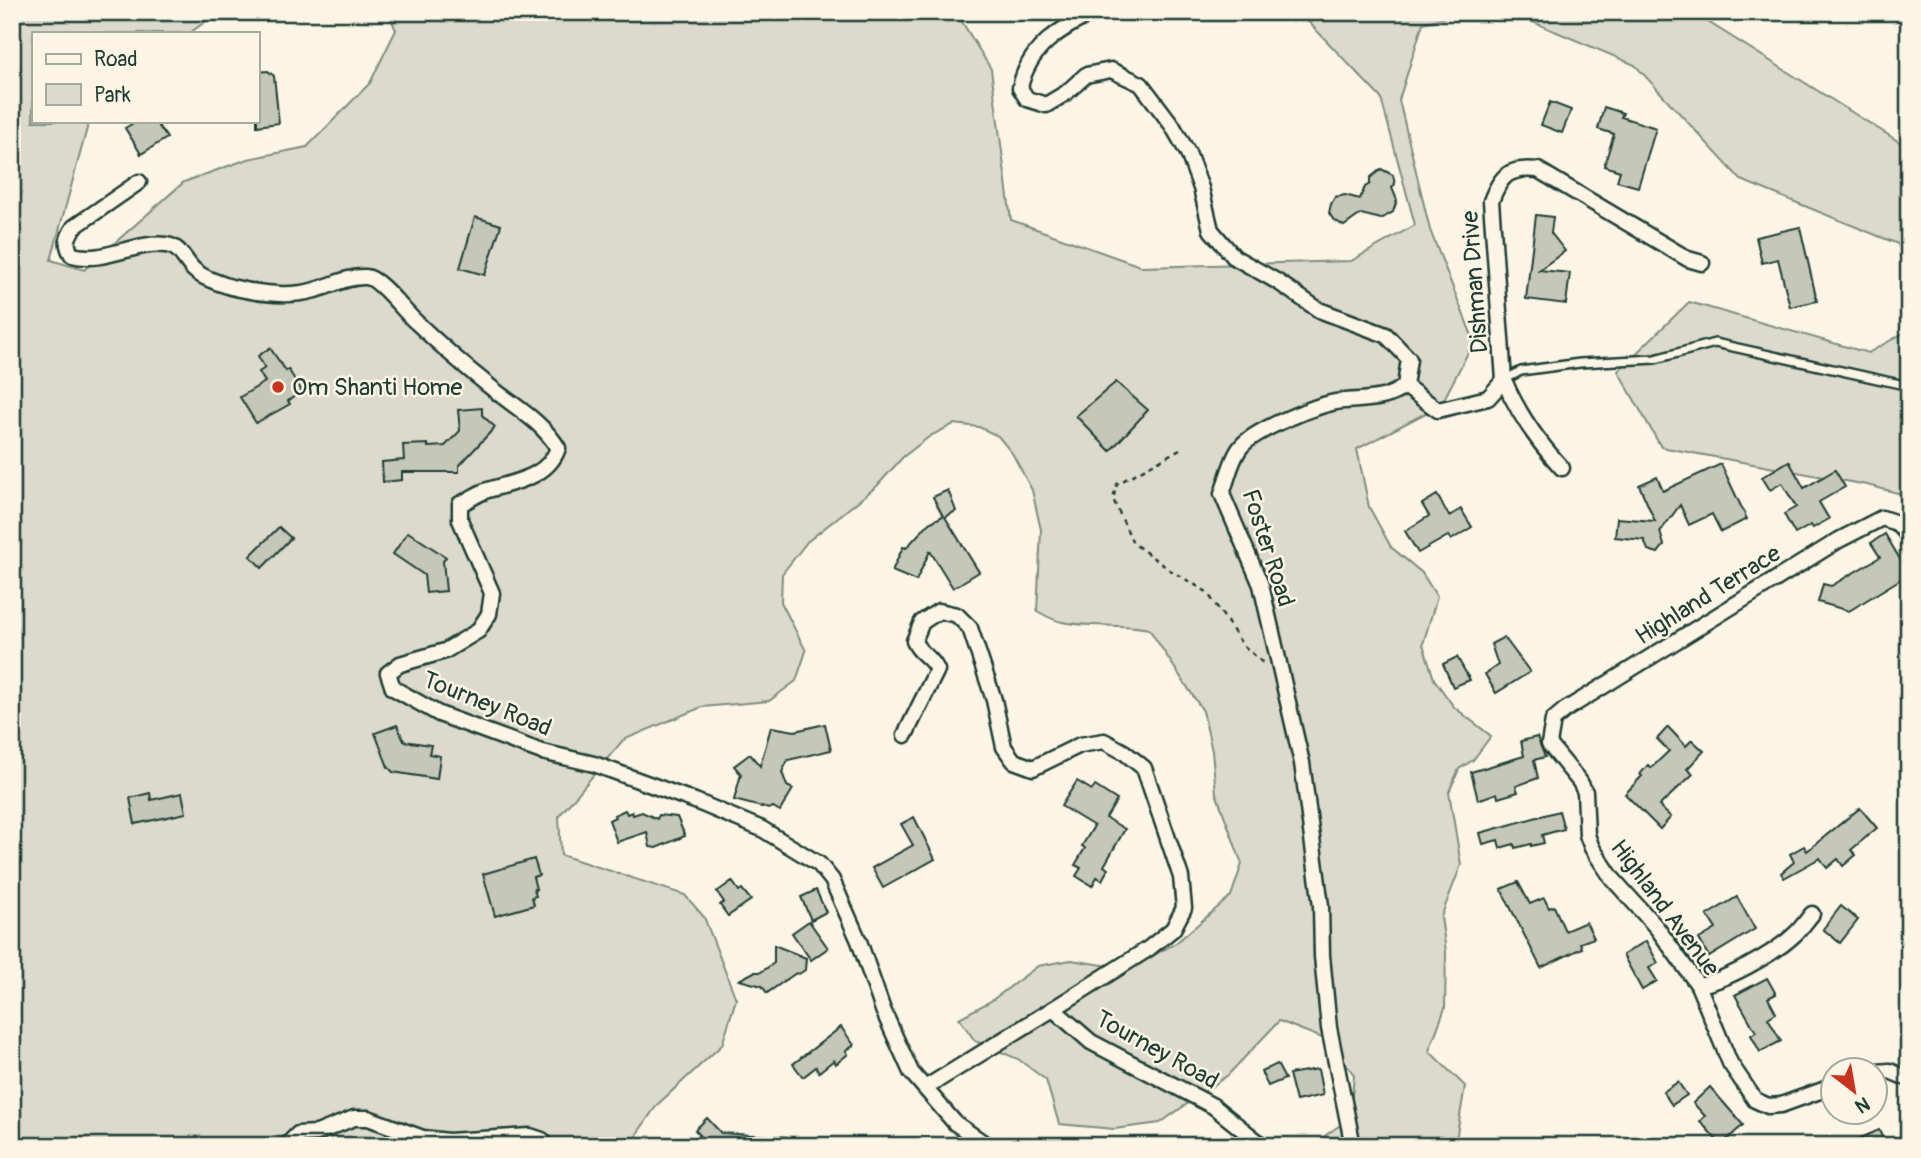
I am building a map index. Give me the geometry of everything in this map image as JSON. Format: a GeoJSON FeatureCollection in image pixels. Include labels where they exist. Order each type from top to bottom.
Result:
{"type":"FeatureCollection","features":[{"type":"Feature","properties":{"kind":"street"},"geometry":{"type":"LineString","coordinates":[[1095,12],[1056,33],[1032,56],[1024,69],[1020,88],[1027,99],[1046,105],[1066,93],[1086,75],[1111,70],[1141,85],[1172,125],[1188,153],[1212,230],[1234,257],[1319,310],[1386,335],[1409,359],[1405,386],[1437,410],[1488,398],[1504,380]]}},
{"type":"Feature","properties":{"kind":"street","name":"Dishman Drive"},"geometry":{"type":"LineString","coordinates":[[1562,468],[1537,441],[1515,406],[1504,380],[1491,201],[1498,184],[1509,173],[1521,168],[1538,170],[1688,259],[1702,263]]}},
{"type":"Feature","properties":{"kind":"street","name":"Tourney Road"},"geometry":{"type":"LineString","coordinates":[[139,182],[74,227],[68,237],[67,246],[72,256],[94,257],[135,247],[167,245],[177,249],[194,270],[211,279],[230,286],[270,293],[298,294],[332,283],[367,277],[378,282],[415,322],[488,386],[532,418],[550,435],[558,448],[554,461],[541,472],[482,492],[460,504],[460,520],[492,593],[489,614],[478,631],[445,651],[400,664],[388,673],[393,688],[439,714],[542,752],[594,764],[695,800],[762,829],[819,864],[832,880],[859,941],[883,1010],[911,1072],[925,1088]]}},
{"type":"Feature","properties":{"kind":"street","name":"Foster Road"},"geometry":{"type":"LineString","coordinates":[[1353,1146],[1329,1028],[1322,956],[1321,906],[1302,763],[1261,585],[1222,494],[1240,446],[1278,423],[1314,407],[1339,401],[1393,395],[1405,386]]}},
{"type":"Feature","properties":{"kind":"street","name":"Highland Terrace"},"geometry":{"type":"LineString","coordinates":[[1549,744],[1553,720],[1565,710],[1839,540],[1882,518],[1897,523],[1909,536]]}},
{"type":"Feature","properties":{"kind":"street"},"geometry":{"type":"LineString","coordinates":[[905,736],[937,670],[932,658],[918,650],[914,641],[922,622],[939,611],[957,615],[970,628],[994,700],[1004,747],[1014,761],[1032,768],[1080,745],[1104,741],[1124,752],[1144,768],[1181,877],[1184,908],[1173,929],[1053,1009],[925,1088],[955,1123],[988,1146]]}},
{"type":"Feature","properties":{"kind":"street","name":"Highland Avenue"},"geometry":{"type":"LineString","coordinates":[[1549,744],[1585,792],[1587,835],[1592,848],[1612,878],[1657,928],[1698,985],[1730,1063],[1755,1100],[1768,1106],[1781,1105],[1820,1091]]}},
{"type":"Feature","properties":{"kind":"street"},"geometry":{"type":"LineString","coordinates":[[1698,985],[1748,966],[1785,943],[1812,914]]}},
{"type":"Feature","properties":{"kind":"street","name":"Tourney Road"},"geometry":{"type":"LineString","coordinates":[[1053,1009],[1091,1042],[1213,1106],[1263,1146]]}},
{"type":"Feature","properties":{"kind":"street"},"geometry":{"type":"LineString","coordinates":[[1890,1071],[1909,1079]]}},
{"type":"Feature","properties":{"kind":"street"},"geometry":{"type":"LineString","coordinates":[[286,1146],[298,1134],[317,1133],[354,1118],[368,1118],[423,1138],[448,1142],[530,1136],[542,1140],[546,1146]]}},
{"type":"Feature","properties":{"kind":"lane"},"geometry":{"type":"LineString","coordinates":[[1504,380],[1521,371],[1580,363],[1655,359],[1715,343],[1909,386]]}},
{"type":"Feature","properties":{"kind":"path"},"geometry":{"type":"LineString","coordinates":[[1180,449],[1117,484],[1113,499],[1133,543],[1207,592],[1242,644],[1282,680]]}},
{"type":"Feature","properties":{"kind":"green space"},"geometry":{"type":"Polygon","coordinates":[[[12,12],[228,12],[206,21],[191,32],[32,32],[32,122],[89,122],[51,260],[84,270],[184,182],[248,159],[307,147],[370,83],[396,30],[388,12],[956,12],[991,69],[1011,220],[1143,267],[1351,261],[1415,225],[1381,98],[1299,12],[1464,12],[1423,23],[1399,100],[1430,230],[1474,341],[1441,405],[1357,449],[1369,507],[1391,547],[1422,573],[1437,597],[1423,644],[1434,679],[1454,707],[1491,736],[1473,760],[1459,769],[1449,792],[1461,865],[1441,917],[1446,951],[1445,1008],[1429,1051],[1465,1086],[1455,1146],[1268,1146],[1271,1139],[1312,1145],[1350,1118],[1354,1075],[1330,1041],[1279,1021],[1228,1075],[1160,1123],[1114,1129],[1059,1124],[1046,1080],[1018,1059],[975,1041],[959,1018],[991,1001],[1038,966],[1071,960],[1129,969],[1176,943],[1231,896],[1242,864],[1216,793],[1212,751],[1203,711],[1149,629],[1073,624],[1055,620],[1037,611],[1041,530],[1032,490],[1012,453],[998,436],[979,427],[954,424],[930,436],[903,457],[877,486],[807,542],[782,574],[781,602],[806,651],[796,681],[769,701],[702,707],[623,740],[559,816],[561,855],[685,895],[704,917],[736,999],[722,1045],[657,1105],[637,1134],[639,1146],[12,1146],[12,12]]]}},
{"type":"Feature","properties":{"kind":"green space"},"geometry":{"type":"Polygon","coordinates":[[[1509,12],[1692,12],[1909,148],[1909,283],[1898,244],[1741,180],[1635,65],[1509,12]]]}},
{"type":"Feature","properties":{"kind":"green space"},"geometry":{"type":"Polygon","coordinates":[[[1689,302],[1868,353],[1909,330],[1909,496],[1867,485],[1661,447],[1618,371],[1689,302]]]}},
{"type":"Feature","properties":{"kind":"building"},"geometry":{"type":"Polygon","coordinates":[[[268,71],[274,76],[279,123],[257,126],[259,72],[268,71]]]}},
{"type":"Feature","properties":{"kind":"building"},"geometry":{"type":"Polygon","coordinates":[[[1550,102],[1571,110],[1562,133],[1541,125],[1550,102]]]}},
{"type":"Feature","properties":{"kind":"building"},"geometry":{"type":"Polygon","coordinates":[[[1604,107],[1623,113],[1621,117],[1656,128],[1638,187],[1617,181],[1620,171],[1604,166],[1614,134],[1598,129],[1604,107]]]}},
{"type":"Feature","properties":{"kind":"building"},"geometry":{"type":"Polygon","coordinates":[[[135,122],[156,122],[167,138],[141,154],[125,128],[135,122]]]}},
{"type":"Feature","properties":{"kind":"building"},"geometry":{"type":"Polygon","coordinates":[[[1381,169],[1393,175],[1395,184],[1392,188],[1397,200],[1393,212],[1381,219],[1361,214],[1344,226],[1333,219],[1329,213],[1335,197],[1345,195],[1360,199],[1365,187],[1370,184],[1370,178],[1381,169]]]}},
{"type":"Feature","properties":{"kind":"building"},"geometry":{"type":"Polygon","coordinates":[[[1536,215],[1553,217],[1551,233],[1565,251],[1539,270],[1570,273],[1566,304],[1526,299],[1536,215]]]}},
{"type":"Feature","properties":{"kind":"building"},"geometry":{"type":"Polygon","coordinates":[[[475,217],[501,225],[485,275],[460,268],[475,217]]]}},
{"type":"Feature","properties":{"kind":"building"},"geometry":{"type":"Polygon","coordinates":[[[1800,227],[1817,301],[1790,307],[1778,259],[1762,263],[1756,237],[1800,227]]]}},
{"type":"Feature","properties":{"kind":"building","name":"Om Shanti Home"},"geometry":{"type":"Polygon","coordinates":[[[270,348],[302,391],[288,401],[290,404],[256,423],[240,397],[265,382],[259,372],[265,368],[258,356],[270,348]]]}},
{"type":"Feature","properties":{"kind":"building"},"geometry":{"type":"Polygon","coordinates":[[[1116,382],[1148,410],[1110,451],[1076,416],[1116,382]]]}},
{"type":"Feature","properties":{"kind":"building"},"geometry":{"type":"Polygon","coordinates":[[[482,408],[482,415],[495,427],[459,466],[459,472],[402,472],[402,480],[383,482],[382,462],[404,460],[403,445],[445,446],[460,431],[458,410],[482,408]]]}},
{"type":"Feature","properties":{"kind":"building"},"geometry":{"type":"Polygon","coordinates":[[[1789,461],[1804,488],[1835,470],[1845,487],[1819,502],[1829,519],[1795,534],[1784,514],[1796,507],[1782,483],[1770,490],[1762,477],[1789,461]]]}},
{"type":"Feature","properties":{"kind":"building"},"geometry":{"type":"Polygon","coordinates":[[[1721,464],[1747,519],[1721,532],[1712,514],[1689,525],[1680,505],[1660,532],[1664,545],[1658,553],[1648,550],[1644,540],[1615,537],[1617,518],[1655,521],[1639,485],[1657,477],[1663,491],[1721,464]]]}},
{"type":"Feature","properties":{"kind":"building"},"geometry":{"type":"Polygon","coordinates":[[[948,490],[956,511],[945,517],[979,572],[953,588],[930,551],[916,581],[892,571],[903,547],[906,548],[929,523],[943,516],[933,497],[948,490]]]}},
{"type":"Feature","properties":{"kind":"building"},"geometry":{"type":"Polygon","coordinates":[[[1437,495],[1449,516],[1461,509],[1472,527],[1451,540],[1448,536],[1418,553],[1405,531],[1429,516],[1422,504],[1437,495]]]}},
{"type":"Feature","properties":{"kind":"building"},"geometry":{"type":"Polygon","coordinates":[[[279,527],[291,538],[262,568],[250,556],[279,527]]]}},
{"type":"Feature","properties":{"kind":"building"},"geometry":{"type":"Polygon","coordinates":[[[408,532],[446,557],[443,561],[446,591],[426,593],[424,575],[393,554],[408,532]]]}},
{"type":"Feature","properties":{"kind":"building"},"geometry":{"type":"Polygon","coordinates":[[[1885,534],[1909,574],[1849,611],[1818,602],[1823,584],[1831,586],[1880,557],[1871,543],[1885,534]]]}},
{"type":"Feature","properties":{"kind":"building"},"geometry":{"type":"Polygon","coordinates":[[[1504,637],[1530,672],[1496,693],[1485,674],[1498,665],[1491,644],[1504,637]]]}},
{"type":"Feature","properties":{"kind":"building"},"geometry":{"type":"Polygon","coordinates":[[[1457,657],[1470,680],[1453,687],[1443,664],[1457,657]]]}},
{"type":"Feature","properties":{"kind":"building"},"geometry":{"type":"Polygon","coordinates":[[[825,724],[831,750],[788,760],[782,772],[787,786],[793,789],[780,811],[773,807],[769,809],[734,800],[741,774],[734,766],[750,754],[760,766],[771,727],[795,731],[825,724]]]}},
{"type":"Feature","properties":{"kind":"building"},"geometry":{"type":"Polygon","coordinates":[[[397,725],[404,741],[431,745],[429,754],[440,756],[437,779],[393,772],[388,767],[375,733],[397,725]]]}},
{"type":"Feature","properties":{"kind":"building"},"geometry":{"type":"Polygon","coordinates":[[[1668,727],[1686,746],[1692,740],[1704,751],[1687,769],[1693,774],[1659,806],[1671,817],[1660,829],[1625,794],[1642,776],[1640,774],[1648,765],[1651,768],[1669,751],[1657,739],[1668,727]]]}},
{"type":"Feature","properties":{"kind":"building"},"geometry":{"type":"Polygon","coordinates":[[[1537,737],[1545,757],[1534,760],[1538,778],[1516,786],[1518,792],[1498,798],[1497,793],[1478,800],[1471,772],[1524,756],[1521,741],[1537,737]]]}},
{"type":"Feature","properties":{"kind":"building"},"geometry":{"type":"Polygon","coordinates":[[[1077,781],[1092,790],[1095,786],[1117,800],[1106,818],[1125,829],[1104,866],[1108,869],[1102,880],[1097,877],[1092,886],[1076,876],[1081,868],[1075,865],[1094,826],[1061,806],[1077,781]]]}},
{"type":"Feature","properties":{"kind":"building"},"geometry":{"type":"Polygon","coordinates":[[[150,793],[151,800],[182,793],[186,813],[135,824],[130,798],[150,793]]]}},
{"type":"Feature","properties":{"kind":"building"},"geometry":{"type":"Polygon","coordinates":[[[1860,808],[1877,828],[1851,850],[1856,855],[1843,866],[1838,859],[1827,868],[1820,858],[1784,878],[1781,873],[1794,862],[1790,854],[1804,846],[1807,851],[1860,808]]]}},
{"type":"Feature","properties":{"kind":"building"},"geometry":{"type":"Polygon","coordinates":[[[625,810],[627,814],[642,812],[657,819],[659,815],[677,817],[685,836],[656,848],[650,847],[647,832],[617,842],[609,820],[625,810]]]}},
{"type":"Feature","properties":{"kind":"building"},"geometry":{"type":"Polygon","coordinates":[[[1559,811],[1564,829],[1542,835],[1544,843],[1515,848],[1514,844],[1500,848],[1498,840],[1483,844],[1480,833],[1559,811]]]}},
{"type":"Feature","properties":{"kind":"building"},"geometry":{"type":"Polygon","coordinates":[[[914,817],[935,859],[883,888],[872,868],[913,845],[901,824],[914,817]]]}},
{"type":"Feature","properties":{"kind":"building"},"geometry":{"type":"Polygon","coordinates":[[[534,859],[539,875],[533,877],[536,889],[536,896],[532,897],[534,905],[495,916],[483,874],[534,859]]]}},
{"type":"Feature","properties":{"kind":"building"},"geometry":{"type":"Polygon","coordinates":[[[732,881],[739,891],[742,889],[751,900],[728,916],[720,905],[724,902],[717,892],[732,881]]]}},
{"type":"Feature","properties":{"kind":"building"},"geometry":{"type":"Polygon","coordinates":[[[1518,882],[1530,904],[1544,898],[1549,908],[1554,906],[1565,931],[1586,922],[1594,938],[1580,943],[1582,948],[1541,968],[1501,889],[1518,882]]]}},
{"type":"Feature","properties":{"kind":"building"},"geometry":{"type":"Polygon","coordinates":[[[816,890],[826,912],[811,920],[801,897],[816,890]]]}},
{"type":"Feature","properties":{"kind":"building"},"geometry":{"type":"Polygon","coordinates":[[[1737,897],[1755,929],[1709,957],[1699,939],[1716,929],[1707,915],[1737,897]]]}},
{"type":"Feature","properties":{"kind":"building"},"geometry":{"type":"Polygon","coordinates":[[[1841,906],[1858,920],[1840,943],[1823,929],[1841,906]]]}},
{"type":"Feature","properties":{"kind":"building"},"geometry":{"type":"Polygon","coordinates":[[[809,921],[828,948],[811,960],[792,933],[809,921]]]}},
{"type":"Feature","properties":{"kind":"building"},"geometry":{"type":"Polygon","coordinates":[[[1646,941],[1658,963],[1649,968],[1657,981],[1642,990],[1623,955],[1646,941]]]}},
{"type":"Feature","properties":{"kind":"building"},"geometry":{"type":"Polygon","coordinates":[[[774,945],[806,958],[805,970],[767,993],[762,986],[739,980],[754,972],[761,972],[774,963],[774,945]]]}},
{"type":"Feature","properties":{"kind":"building"},"geometry":{"type":"Polygon","coordinates":[[[1767,978],[1776,994],[1768,998],[1776,1013],[1768,1018],[1781,1041],[1760,1052],[1751,1035],[1756,1032],[1735,995],[1767,978]]]}},
{"type":"Feature","properties":{"kind":"building"},"geometry":{"type":"Polygon","coordinates":[[[841,1027],[854,1045],[846,1051],[848,1054],[836,1064],[834,1060],[819,1072],[816,1067],[803,1077],[793,1064],[841,1027]]]}},
{"type":"Feature","properties":{"kind":"building"},"geometry":{"type":"Polygon","coordinates":[[[1277,1064],[1285,1079],[1268,1086],[1261,1072],[1277,1064]]]}},
{"type":"Feature","properties":{"kind":"building"},"geometry":{"type":"Polygon","coordinates":[[[1318,1069],[1323,1095],[1296,1101],[1289,1074],[1318,1069]]]}},
{"type":"Feature","properties":{"kind":"building"},"geometry":{"type":"Polygon","coordinates":[[[1678,1082],[1687,1095],[1672,1105],[1663,1092],[1678,1082]]]}},
{"type":"Feature","properties":{"kind":"building"},"geometry":{"type":"Polygon","coordinates":[[[1710,1087],[1743,1125],[1721,1145],[1700,1121],[1705,1116],[1693,1103],[1710,1087]]]}},
{"type":"Feature","properties":{"kind":"building"},"geometry":{"type":"Polygon","coordinates":[[[707,1118],[721,1133],[786,1137],[785,1146],[689,1146],[700,1135],[695,1130],[707,1118]]]}},
{"type":"Feature","properties":{"kind":"building"},"geometry":{"type":"Polygon","coordinates":[[[1879,1130],[1886,1146],[1842,1146],[1879,1130]]]}},
{"type":"Feature","properties":{"kind":"place","name":"Om Shanti Home"},"geometry":{"type":"Point","coordinates":[278,387]}}]}
